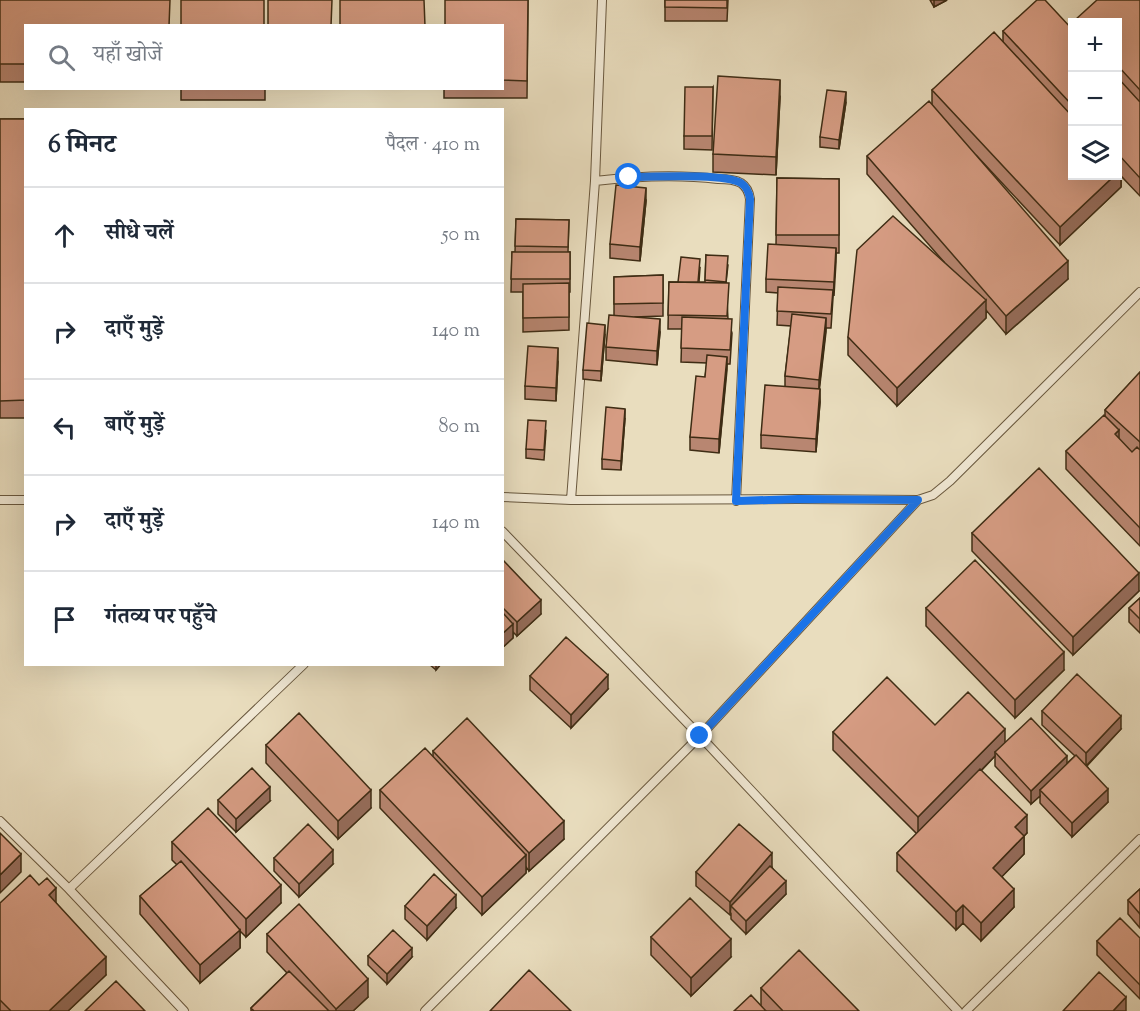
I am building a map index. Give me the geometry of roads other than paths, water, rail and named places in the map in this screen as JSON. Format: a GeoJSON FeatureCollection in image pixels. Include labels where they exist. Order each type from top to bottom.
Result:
{"type":"FeatureCollection","features":[{"type":"Feature","properties":{"kind":"lane"},"geometry":{"type":"LineString","coordinates":[[571,500],[595,181],[602,0]]}},
{"type":"Feature","properties":{"kind":"lane"},"geometry":{"type":"LineString","coordinates":[[595,181],[629,177],[694,176],[734,180],[742,183],[748,190],[750,199],[736,501]]}},
{"type":"Feature","properties":{"kind":"lane"},"geometry":{"type":"LineString","coordinates":[[504,497],[571,500],[918,500],[933,495],[950,481],[1140,292]]}},
{"type":"Feature","properties":{"kind":"lane"},"geometry":{"type":"LineString","coordinates":[[0,500],[24,500]]}},
{"type":"Feature","properties":{"kind":"lane"},"geometry":{"type":"LineString","coordinates":[[424,1011],[700,736],[918,500]]}},
{"type":"Feature","properties":{"kind":"lane"},"geometry":{"type":"LineString","coordinates":[[504,533],[700,736],[958,1011]]}},
{"type":"Feature","properties":{"kind":"lane"},"geometry":{"type":"LineString","coordinates":[[69,889],[302,666]]}},
{"type":"Feature","properties":{"kind":"lane"},"geometry":{"type":"LineString","coordinates":[[0,821],[69,889],[184,1011]]}},
{"type":"Feature","properties":{"kind":"lane"},"geometry":{"type":"LineString","coordinates":[[966,1011],[1140,839]]}}]}
